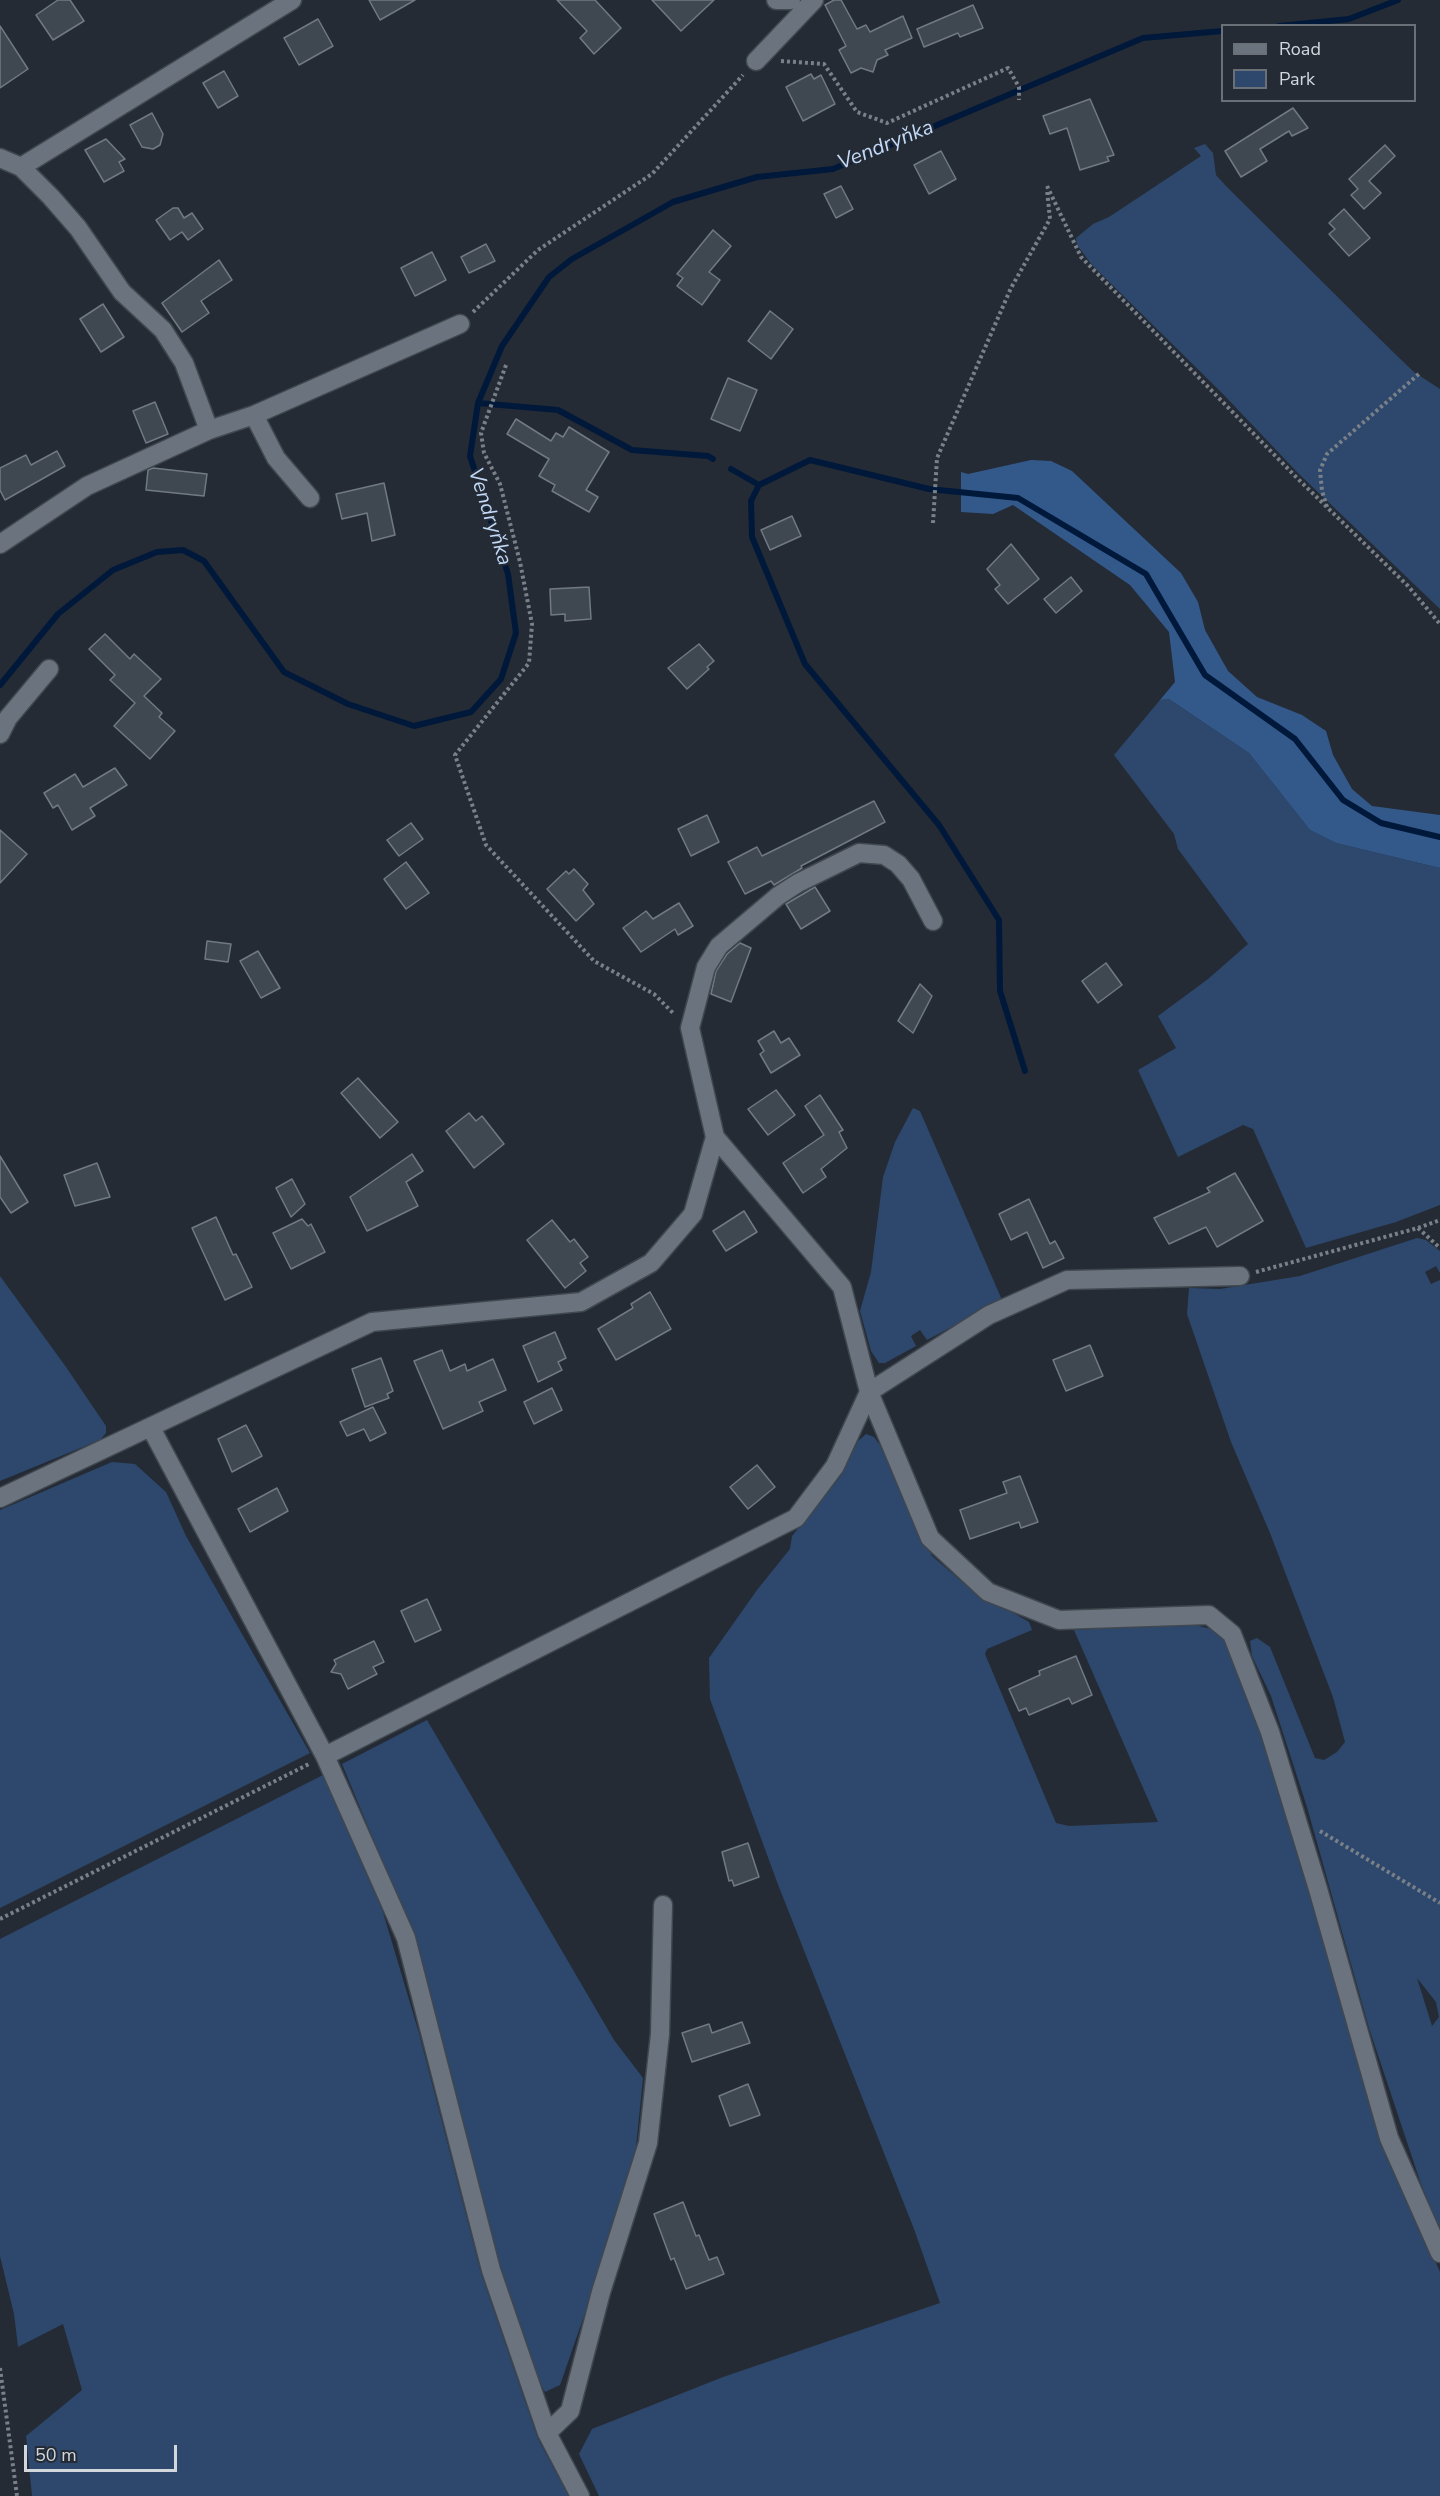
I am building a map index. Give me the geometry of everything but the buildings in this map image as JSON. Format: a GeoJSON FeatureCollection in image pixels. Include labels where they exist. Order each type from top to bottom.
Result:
{"type":"FeatureCollection","features":[{"type":"Feature","properties":{"kind":"street"},"geometry":{"type":"LineString","coordinates":[[21,167],[292,0]]}},
{"type":"Feature","properties":{"kind":"street"},"geometry":{"type":"LineString","coordinates":[[776,0],[791,0]]}},
{"type":"Feature","properties":{"kind":"street"},"geometry":{"type":"LineString","coordinates":[[756,61],[813,0]]}},
{"type":"Feature","properties":{"kind":"street"},"geometry":{"type":"LineString","coordinates":[[0,158],[21,167],[78,228],[122,292],[163,330],[184,363],[209,430]]}},
{"type":"Feature","properties":{"kind":"street"},"geometry":{"type":"LineString","coordinates":[[0,544],[87,486],[209,430],[254,415],[460,324]]}},
{"type":"Feature","properties":{"kind":"street"},"geometry":{"type":"LineString","coordinates":[[254,415],[276,458],[310,498]]}},
{"type":"Feature","properties":{"kind":"street"},"geometry":{"type":"LineString","coordinates":[[0,734],[8,718],[49,669]]}},
{"type":"Feature","properties":{"kind":"street"},"geometry":{"type":"LineString","coordinates":[[933,921],[911,879],[898,864],[884,855],[860,853],[788,889],[719,946],[706,967],[690,1028],[715,1137],[842,1287],[869,1392],[930,1538],[988,1592],[1059,1620],[1209,1615],[1232,1634],[1270,1732],[1389,2138],[1440,2253]]}},
{"type":"Feature","properties":{"kind":"street"},"geometry":{"type":"LineString","coordinates":[[0,1498],[120,1439],[151,1428],[372,1322],[581,1302],[651,1263],[693,1214],[715,1137]]}},
{"type":"Feature","properties":{"kind":"street"},"geometry":{"type":"LineString","coordinates":[[325,1756],[796,1518],[835,1466],[869,1392],[989,1315],[1067,1280],[1240,1276]]}},
{"type":"Feature","properties":{"kind":"street"},"geometry":{"type":"LineString","coordinates":[[151,1428],[325,1756],[406,1938],[491,2270],[548,2433],[580,2496]]}},
{"type":"Feature","properties":{"kind":"street"},"geometry":{"type":"LineString","coordinates":[[548,2433],[570,2411],[601,2292],[648,2143],[660,2034],[663,1905]]}},
{"type":"Feature","properties":{"kind":"path"},"geometry":{"type":"LineString","coordinates":[[460,324],[538,250],[652,174],[756,61],[824,64],[857,112],[887,123],[1008,68],[1019,87],[1019,99]]}},
{"type":"Feature","properties":{"kind":"path"},"geometry":{"type":"LineString","coordinates":[[933,524],[937,458],[1011,288],[1050,219],[1047,186],[1081,257],[1328,509],[1408,586],[1440,624]]}},
{"type":"Feature","properties":{"kind":"path"},"geometry":{"type":"LineString","coordinates":[[506,366],[481,433],[484,453],[500,484],[520,562],[532,624],[529,663],[455,755],[486,846],[594,961],[654,994],[690,1028]]}},
{"type":"Feature","properties":{"kind":"path"},"geometry":{"type":"LineString","coordinates":[[1328,509],[1322,491],[1320,470],[1327,454],[1420,373]]}},
{"type":"Feature","properties":{"kind":"path"},"geometry":{"type":"LineString","coordinates":[[1240,1276],[1440,1220]]}},
{"type":"Feature","properties":{"kind":"path"},"geometry":{"type":"LineString","coordinates":[[1418,1228],[1440,1248]]}},
{"type":"Feature","properties":{"kind":"path"},"geometry":{"type":"LineString","coordinates":[[0,1918],[325,1756]]}},
{"type":"Feature","properties":{"kind":"path"},"geometry":{"type":"LineString","coordinates":[[1296,1817],[1440,1903]]}},
{"type":"Feature","properties":{"kind":"path"},"geometry":{"type":"LineString","coordinates":[[0,2368],[17,2496]]}},
{"type":"Feature","properties":{"kind":"green space"},"geometry":{"type":"Polygon","coordinates":[[[1205,144],[1213,153],[1216,175],[1227,187],[1414,372],[1440,389],[1440,609],[1298,473],[1223,394],[1092,265],[1077,245],[1076,238],[1093,224],[1109,217],[1201,156],[1194,148],[1205,144]]]}},
{"type":"Feature","properties":{"kind":"green space"},"geometry":{"type":"Polygon","coordinates":[[[1169,699],[1249,753],[1310,830],[1336,843],[1440,868],[1440,1205],[1396,1222],[1306,1248],[1253,1129],[1243,1125],[1178,1157],[1138,1070],[1176,1048],[1158,1016],[1208,979],[1248,944],[1178,849],[1174,834],[1114,755],[1160,700],[1169,699]]]}},
{"type":"Feature","properties":{"kind":"green space"},"geometry":{"type":"Polygon","coordinates":[[[913,1108],[920,1111],[1002,1300],[927,1340],[920,1330],[911,1336],[916,1346],[885,1363],[879,1363],[871,1351],[860,1311],[871,1272],[883,1177],[895,1142],[913,1108]]]}},
{"type":"Feature","properties":{"kind":"green space"},"geometry":{"type":"Polygon","coordinates":[[[1417,1238],[1426,1240],[1440,1251],[1440,1273],[1436,1266],[1425,1272],[1431,1284],[1440,1280],[1440,2230],[1421,2184],[1369,2028],[1307,1807],[1271,1696],[1252,1656],[1250,1641],[1257,1638],[1270,1647],[1315,1758],[1324,1760],[1337,1752],[1345,1742],[1333,1697],[1270,1533],[1231,1442],[1187,1314],[1189,1288],[1220,1289],[1300,1276],[1417,1238]],[[1417,1978],[1432,2026],[1439,2017],[1436,2002],[1417,1978]]]}},
{"type":"Feature","properties":{"kind":"green space"},"geometry":{"type":"Polygon","coordinates":[[[0,1276],[106,1426],[106,1433],[100,1440],[0,1481],[0,1276]]]}},
{"type":"Feature","properties":{"kind":"green space"},"geometry":{"type":"Polygon","coordinates":[[[866,1434],[874,1437],[888,1456],[932,1556],[967,1586],[1029,1622],[1032,1630],[987,1649],[985,1654],[1056,1823],[1069,1826],[1158,1822],[1074,1630],[1187,1623],[1211,1629],[1227,1640],[1235,1653],[1425,2238],[1440,2272],[1440,2496],[599,2496],[579,2454],[592,2429],[723,2377],[940,2303],[914,2229],[777,1882],[710,1699],[709,1658],[757,1590],[790,1549],[792,1536],[840,1477],[858,1441],[866,1434]]]}},
{"type":"Feature","properties":{"kind":"green space"},"geometry":{"type":"Polygon","coordinates":[[[112,1462],[135,1464],[166,1492],[186,1536],[310,1753],[0,1908],[0,1510],[112,1462]]]}},
{"type":"Feature","properties":{"kind":"green space"},"geometry":{"type":"Polygon","coordinates":[[[427,1720],[614,2040],[643,2078],[635,2157],[601,2267],[560,2385],[545,2392],[535,2375],[493,2253],[405,1916],[342,1764],[427,1720]]]}},
{"type":"Feature","properties":{"kind":"green space"},"geometry":{"type":"Polygon","coordinates":[[[323,1775],[382,1909],[419,2033],[481,2273],[538,2439],[569,2496],[32,2496],[26,2436],[82,2390],[63,2324],[18,2347],[14,2314],[0,2256],[0,1939],[323,1775]]]}},
{"type":"Feature","properties":{"kind":"shaded area"},"geometry":{"type":"Polygon","coordinates":[[[1031,460],[1051,461],[1072,471],[1181,573],[1198,602],[1205,630],[1228,671],[1257,697],[1302,715],[1326,731],[1333,755],[1352,789],[1372,806],[1440,815],[1440,868],[1336,843],[1310,830],[1249,753],[1169,699],[1160,700],[1175,682],[1169,632],[1130,585],[1013,505],[993,514],[961,512],[961,472],[968,474],[1031,460]]]}},
{"type":"Feature","properties":{"kind":"waterway","name":"Vendryňka"},"geometry":{"type":"LineString","coordinates":[[1299,24],[1349,19],[1398,0]]}},
{"type":"Feature","properties":{"kind":"waterway","name":"Vendryňka"},"geometry":{"type":"LineString","coordinates":[[0,685],[58,614],[113,570],[157,552],[183,550],[204,561],[284,672],[348,704],[414,726],[471,712],[501,679],[516,633],[508,574],[470,456],[478,403],[502,346],[549,277],[572,259],[673,202],[757,177],[833,169],[1143,38],[1221,31]]}},
{"type":"Feature","properties":{"kind":"waterway"},"geometry":{"type":"LineString","coordinates":[[478,403],[558,410],[632,450],[708,456],[713,459]]}},
{"type":"Feature","properties":{"kind":"waterway"},"geometry":{"type":"LineString","coordinates":[[731,469],[759,485],[810,460],[929,489],[1018,498],[1146,574],[1205,675],[1295,739],[1343,800],[1381,823],[1440,837]]}},
{"type":"Feature","properties":{"kind":"waterway"},"geometry":{"type":"LineString","coordinates":[[759,485],[751,501],[752,537],[805,664],[939,825],[999,920],[1000,991],[1025,1071]]}}]}
